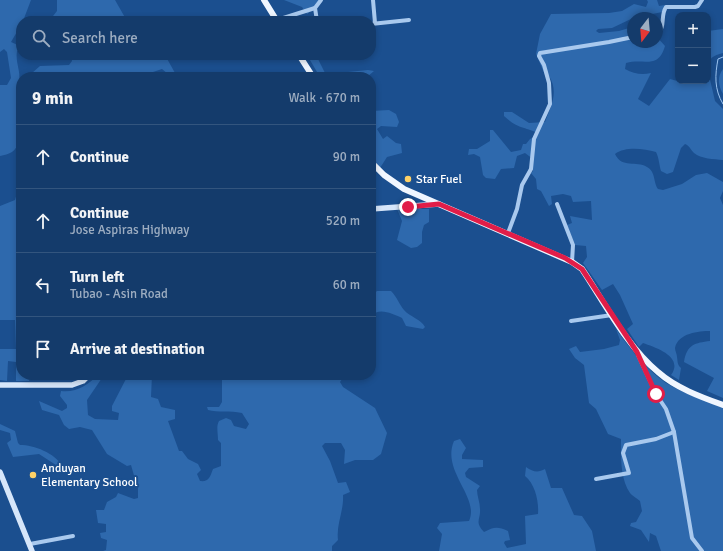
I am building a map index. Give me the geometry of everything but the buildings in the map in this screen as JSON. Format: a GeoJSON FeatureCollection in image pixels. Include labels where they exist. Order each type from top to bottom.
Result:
{"type":"FeatureCollection","features":[{"type":"Feature","properties":{"kind":"main road"},"geometry":{"type":"LineString","coordinates":[[264,0],[274,16]]}},
{"type":"Feature","properties":{"kind":"main road"},"geometry":{"type":"LineString","coordinates":[[302,60],[310,72]]}},
{"type":"Feature","properties":{"kind":"main road"},"geometry":{"type":"LineString","coordinates":[[376,167],[384,176],[399,186],[572,262],[582,269],[637,352],[668,380],[723,405]]}},
{"type":"Feature","properties":{"kind":"main road"},"geometry":{"type":"LineString","coordinates":[[376,209],[439,204]]}},
{"type":"Feature","properties":{"kind":"main road"},"geometry":{"type":"LineString","coordinates":[[0,385],[72,385],[84,380]]}},
{"type":"Feature","properties":{"kind":"main road"},"geometry":{"type":"LineString","coordinates":[[0,472],[32,551]]}},
{"type":"Feature","properties":{"kind":"street"},"geometry":{"type":"LineString","coordinates":[[292,16],[315,8],[320,0]]}},
{"type":"Feature","properties":{"kind":"street"},"geometry":{"type":"LineString","coordinates":[[373,0],[373,16]]}},
{"type":"Feature","properties":{"kind":"street"},"geometry":{"type":"LineString","coordinates":[[663,26],[664,10],[666,8],[694,8],[698,6],[702,0]]}},
{"type":"Feature","properties":{"kind":"street"},"geometry":{"type":"LineString","coordinates":[[315,8],[316,16]]}},
{"type":"Feature","properties":{"kind":"street"},"geometry":{"type":"LineString","coordinates":[[376,24],[409,20]]}},
{"type":"Feature","properties":{"kind":"street"},"geometry":{"type":"LineString","coordinates":[[508,233],[517,209],[521,189],[531,169],[534,140],[550,104],[549,83],[544,65],[539,56],[540,53],[627,38]]}},
{"type":"Feature","properties":{"kind":"street"},"geometry":{"type":"LineString","coordinates":[[557,204],[573,245],[572,262]]}},
{"type":"Feature","properties":{"kind":"street"},"geometry":{"type":"LineString","coordinates":[[571,321],[612,314]]}},
{"type":"Feature","properties":{"kind":"street"},"geometry":{"type":"LineString","coordinates":[[637,352],[656,394],[666,409],[674,432],[692,538],[702,551]]}},
{"type":"Feature","properties":{"kind":"street"},"geometry":{"type":"LineString","coordinates":[[596,479],[629,473],[623,453],[626,445],[656,439],[674,432]]}},
{"type":"Feature","properties":{"kind":"street"},"geometry":{"type":"LineString","coordinates":[[30,544],[73,536]]}},
{"type":"Feature","properties":{"kind":"shaded area"},"geometry":{"type":"Polygon","coordinates":[[[0,0],[31,0],[25,16],[16,16],[16,34],[11,42],[16,44],[16,60],[19,72],[16,72],[16,147],[12,152],[0,156],[0,85],[7,85],[11,78],[7,52],[4,49],[0,52],[0,0]]]}},
{"type":"Feature","properties":{"kind":"shaded area"},"geometry":{"type":"Polygon","coordinates":[[[57,0],[115,0],[124,16],[53,16],[57,11],[57,0]]]}},
{"type":"Feature","properties":{"kind":"shaded area"},"geometry":{"type":"Polygon","coordinates":[[[284,0],[323,0],[307,14],[302,7],[284,0]]]}},
{"type":"Feature","properties":{"kind":"shaded area"},"geometry":{"type":"Polygon","coordinates":[[[647,0],[657,0],[659,6],[665,5],[667,11],[627,12],[627,21],[612,28],[598,29],[596,31],[599,33],[627,29],[627,48],[663,48],[663,44],[665,46],[662,53],[654,61],[626,63],[625,69],[632,72],[641,74],[651,73],[638,99],[649,106],[670,79],[675,80],[675,84],[711,84],[715,101],[723,109],[723,160],[697,155],[685,144],[681,148],[673,172],[667,174],[661,171],[656,152],[641,149],[630,149],[619,151],[615,154],[618,159],[625,163],[643,165],[650,169],[658,189],[663,190],[682,184],[696,175],[707,173],[723,182],[723,191],[720,198],[723,205],[723,398],[707,391],[714,378],[684,362],[687,351],[692,346],[710,341],[710,331],[684,336],[677,343],[675,349],[678,363],[681,368],[679,380],[671,375],[674,369],[672,358],[667,354],[643,343],[639,347],[627,329],[633,324],[620,295],[613,284],[602,290],[583,263],[587,257],[586,246],[575,245],[567,225],[572,223],[570,216],[592,220],[591,201],[573,202],[571,196],[563,194],[551,196],[552,204],[549,206],[541,191],[537,189],[536,179],[531,173],[533,171],[533,159],[525,153],[517,156],[514,168],[501,169],[495,179],[486,178],[483,175],[480,157],[474,154],[468,155],[469,149],[477,149],[490,141],[490,130],[493,130],[511,152],[521,150],[523,144],[526,144],[530,139],[538,135],[538,133],[513,123],[504,116],[504,112],[512,112],[529,123],[545,122],[552,105],[554,93],[552,82],[549,76],[545,75],[536,54],[540,34],[551,14],[609,13],[622,11],[634,4],[646,7],[648,2],[647,0]]]}},
{"type":"Feature","properties":{"kind":"shaded area"},"geometry":{"type":"Polygon","coordinates":[[[723,29],[723,53],[711,59],[711,48],[711,31],[723,29]]]}},
{"type":"Feature","properties":{"kind":"shaded area"},"geometry":{"type":"Polygon","coordinates":[[[168,60],[174,72],[166,72],[162,69],[153,72],[33,72],[40,66],[69,65],[72,61],[168,60]]]}},
{"type":"Feature","properties":{"kind":"shaded area"},"geometry":{"type":"Polygon","coordinates":[[[310,60],[318,60],[324,72],[317,72],[310,60]]]}},
{"type":"Feature","properties":{"kind":"shaded area"},"geometry":{"type":"Polygon","coordinates":[[[723,69],[723,94],[719,81],[723,69]]]}},
{"type":"Feature","properties":{"kind":"shaded area"},"geometry":{"type":"Polygon","coordinates":[[[368,70],[374,71],[373,72],[348,72],[368,70]]]}},
{"type":"Feature","properties":{"kind":"shaded area"},"geometry":{"type":"Polygon","coordinates":[[[389,110],[396,114],[399,122],[397,127],[381,126],[377,129],[383,139],[387,136],[396,143],[401,144],[402,153],[387,157],[380,168],[376,163],[376,111],[389,110]]]}},
{"type":"Feature","properties":{"kind":"shaded area"},"geometry":{"type":"Polygon","coordinates":[[[16,196],[16,349],[15,320],[0,320],[0,206],[15,200],[16,196]]]}},
{"type":"Feature","properties":{"kind":"shaded area"},"geometry":{"type":"Polygon","coordinates":[[[397,209],[429,209],[429,222],[424,225],[422,232],[422,243],[417,247],[411,248],[397,240],[402,221],[397,209]]]}},
{"type":"Feature","properties":{"kind":"shaded area"},"geometry":{"type":"Polygon","coordinates":[[[391,291],[404,310],[421,322],[425,327],[423,329],[406,326],[402,318],[386,312],[376,313],[376,292],[391,291]]]}},
{"type":"Feature","properties":{"kind":"shaded area"},"geometry":{"type":"Polygon","coordinates":[[[616,329],[639,358],[666,383],[723,408],[723,551],[661,551],[656,536],[650,533],[649,542],[641,530],[630,526],[631,523],[636,522],[642,511],[640,501],[630,493],[624,481],[621,439],[608,434],[596,409],[589,403],[584,365],[575,358],[569,349],[576,346],[580,352],[604,349],[619,345],[620,340],[616,329]]]}},
{"type":"Feature","properties":{"kind":"shaded area"},"geometry":{"type":"Polygon","coordinates":[[[0,349],[16,349],[16,362],[8,361],[7,381],[0,380],[0,349]]]}},
{"type":"Feature","properties":{"kind":"shaded area"},"geometry":{"type":"Polygon","coordinates":[[[16,380],[29,380],[29,381],[16,380]]]}},
{"type":"Feature","properties":{"kind":"shaded area"},"geometry":{"type":"Polygon","coordinates":[[[92,380],[101,380],[87,400],[88,415],[95,419],[118,420],[119,413],[112,411],[112,406],[125,380],[152,380],[151,397],[158,399],[161,407],[175,410],[175,419],[168,421],[179,451],[182,451],[188,459],[198,464],[201,470],[197,474],[200,481],[207,480],[213,469],[221,466],[221,443],[218,440],[217,430],[219,421],[226,418],[231,420],[234,426],[246,429],[249,424],[242,413],[208,410],[207,407],[219,407],[222,402],[222,380],[341,380],[340,382],[343,387],[375,408],[387,433],[381,454],[373,460],[355,460],[344,464],[345,450],[341,443],[325,443],[322,446],[330,461],[338,483],[346,482],[350,492],[343,495],[338,528],[338,540],[332,546],[332,551],[103,551],[106,550],[107,540],[101,538],[100,533],[106,532],[106,524],[98,523],[96,510],[104,510],[107,502],[116,497],[118,493],[134,499],[138,498],[138,487],[130,485],[135,479],[131,465],[127,466],[107,454],[92,430],[80,427],[69,429],[64,425],[59,415],[42,410],[39,401],[62,411],[67,408],[67,405],[60,396],[61,391],[72,391],[81,388],[92,380]]]}},
{"type":"Feature","properties":{"kind":"shaded area"},"geometry":{"type":"Polygon","coordinates":[[[0,424],[15,431],[18,443],[20,445],[31,446],[44,451],[59,461],[62,466],[59,467],[39,454],[13,457],[7,443],[11,440],[10,433],[0,430],[0,424]]]}},
{"type":"Feature","properties":{"kind":"shaded area"},"geometry":{"type":"Polygon","coordinates":[[[460,439],[466,448],[462,455],[462,459],[483,460],[483,467],[469,468],[465,473],[466,477],[480,486],[477,490],[480,504],[479,526],[484,532],[496,528],[501,528],[508,531],[510,540],[505,541],[504,543],[507,548],[526,544],[525,516],[538,514],[538,509],[534,488],[525,476],[526,467],[536,471],[545,469],[551,488],[562,488],[574,515],[582,516],[592,531],[596,551],[439,551],[442,534],[437,528],[440,523],[469,521],[471,512],[466,493],[452,463],[451,452],[454,441],[460,439]]]}},
{"type":"Feature","properties":{"kind":"waterway"},"geometry":{"type":"LineString","coordinates":[[723,57],[718,59],[716,71],[718,93],[723,104]]}},
{"type":"Feature","properties":{"kind":"place","name":"Star Fuel"},"geometry":{"type":"Point","coordinates":[408,179]}},
{"type":"Feature","properties":{"kind":"place","name":"Anduyan Elementary School"},"geometry":{"type":"Point","coordinates":[33,475]}},
{"type":"Feature","properties":{"kind":"route"},"geometry":{"type":"LineString","coordinates":[[408,207],[439,204],[548,250],[577,265],[582,269],[637,352],[656,394]]}}]}
